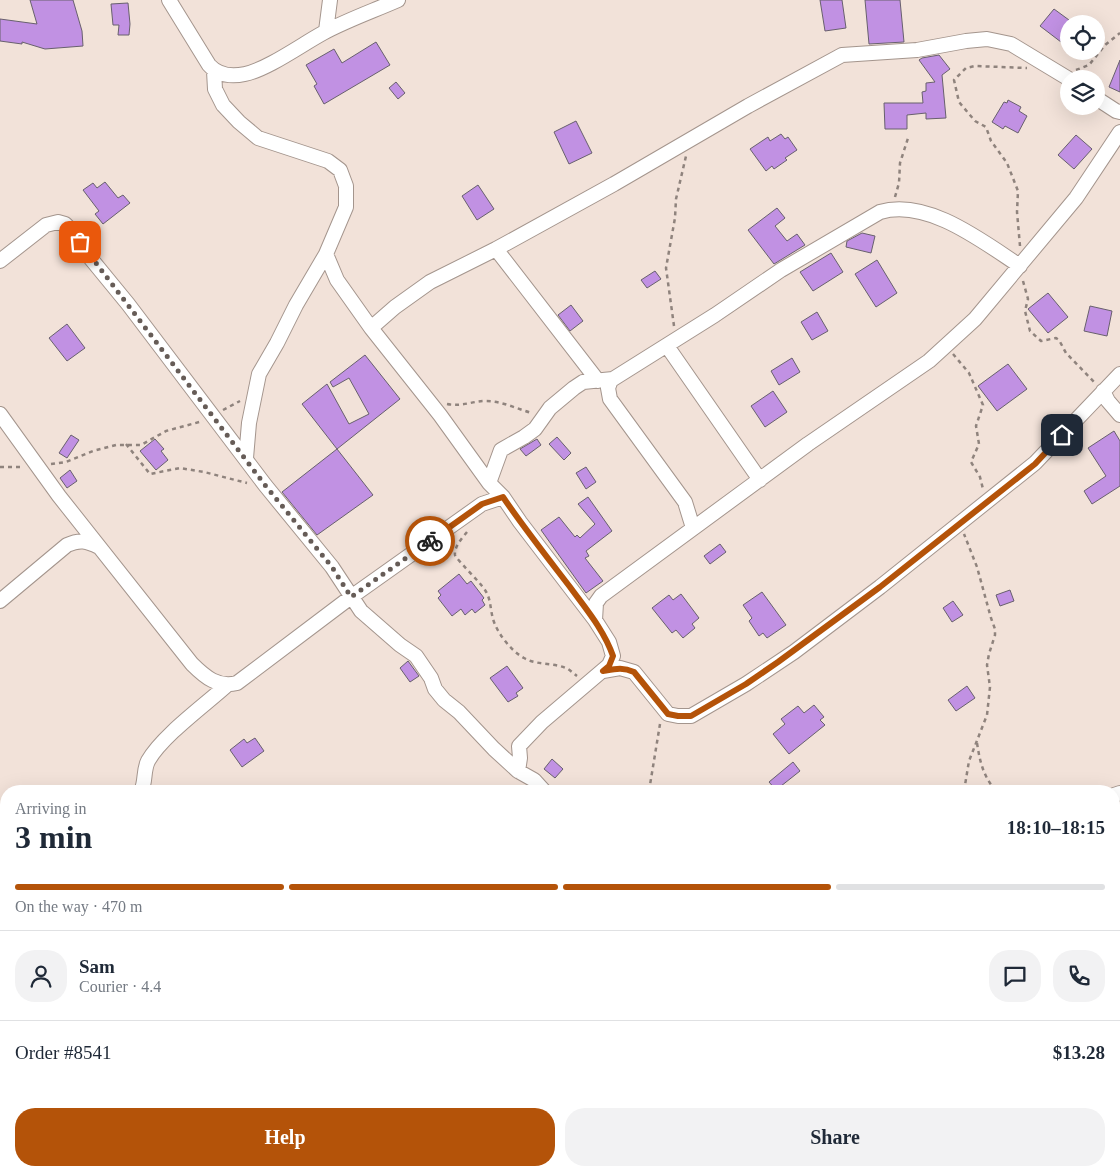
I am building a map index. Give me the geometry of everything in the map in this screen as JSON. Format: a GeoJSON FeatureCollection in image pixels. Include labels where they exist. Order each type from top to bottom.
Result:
{"type":"FeatureCollection","features":[{"type":"Feature","properties":{"kind":"street"},"geometry":{"type":"LineString","coordinates":[[169,0],[214,71],[216,89],[223,105],[239,122],[258,138],[328,161],[340,170],[346,186],[346,206],[326,254],[259,374],[249,423],[246,458]]}},
{"type":"Feature","properties":{"kind":"street"},"geometry":{"type":"LineString","coordinates":[[326,31],[330,0]]}},
{"type":"Feature","properties":{"kind":"street"},"geometry":{"type":"LineString","coordinates":[[214,71],[227,75],[245,74],[266,66],[326,31],[398,0]]}},
{"type":"Feature","properties":{"kind":"street"},"geometry":{"type":"LineString","coordinates":[[371,328],[395,307],[430,282],[496,249],[614,184],[789,83],[842,55],[917,50],[987,39],[1010,44],[1060,73]]}},
{"type":"Feature","properties":{"kind":"street"},"geometry":{"type":"LineString","coordinates":[[1105,104],[1120,112]]}},
{"type":"Feature","properties":{"kind":"street"},"geometry":{"type":"LineString","coordinates":[[595,620],[596,603],[601,596],[693,528],[929,361],[975,318],[1076,198],[1120,132]]}},
{"type":"Feature","properties":{"kind":"street"},"geometry":{"type":"LineString","coordinates":[[489,483],[501,450],[535,429],[550,408],[574,388],[583,382],[605,380],[672,343],[781,270],[880,212],[891,208],[905,208],[938,217],[968,232],[1020,265]]}},
{"type":"Feature","properties":{"kind":"street"},"geometry":{"type":"LineString","coordinates":[[0,261],[46,225],[58,222],[65,224],[265,485],[332,567],[361,610],[416,656],[431,678],[435,689],[444,700],[459,712],[494,749],[539,785]]}},
{"type":"Feature","properties":{"kind":"street"},"geometry":{"type":"LineString","coordinates":[[496,249],[605,380],[610,399],[685,502],[693,528]]}},
{"type":"Feature","properties":{"kind":"street"},"geometry":{"type":"LineString","coordinates":[[326,254],[336,280],[371,328],[431,403],[489,483],[503,497],[595,620],[609,642],[613,656],[609,666],[542,722],[519,746],[518,770]]}},
{"type":"Feature","properties":{"kind":"street"},"geometry":{"type":"LineString","coordinates":[[672,343],[760,480]]}},
{"type":"Feature","properties":{"kind":"street"},"geometry":{"type":"LineString","coordinates":[[603,671],[620,668],[634,672],[668,714],[691,716],[746,684],[794,652],[960,524],[1035,464],[1120,374]]}},
{"type":"Feature","properties":{"kind":"street"},"geometry":{"type":"LineString","coordinates":[[1104,391],[1108,401],[1120,415]]}},
{"type":"Feature","properties":{"kind":"street"},"geometry":{"type":"LineString","coordinates":[[0,414],[37,467],[192,664],[203,675],[215,682],[227,685],[236,683],[351,597],[482,504],[503,497]]}},
{"type":"Feature","properties":{"kind":"street"},"geometry":{"type":"LineString","coordinates":[[0,601],[68,545],[77,540],[88,541],[100,548]]}},
{"type":"Feature","properties":{"kind":"street"},"geometry":{"type":"LineString","coordinates":[[142,785],[147,762],[154,753],[227,685]]}},
{"type":"Feature","properties":{"kind":"path"},"geometry":{"type":"LineString","coordinates":[[1076,70],[1089,66],[1105,45],[1120,33]]}},
{"type":"Feature","properties":{"kind":"path"},"geometry":{"type":"LineString","coordinates":[[1046,65],[1024,68],[975,66],[966,68],[954,80],[959,102],[975,121],[986,126],[991,141],[1008,163],[1015,183],[1021,239],[1020,265],[1027,290],[1028,298],[1025,312],[1030,331],[1041,340],[1056,338],[1059,340],[1066,352],[1104,391]]}},
{"type":"Feature","properties":{"kind":"path"},"geometry":{"type":"LineString","coordinates":[[880,212],[891,202],[897,192],[900,163],[909,134]]}},
{"type":"Feature","properties":{"kind":"path"},"geometry":{"type":"LineString","coordinates":[[672,343],[666,268],[675,218],[676,199],[686,160],[686,142]]}},
{"type":"Feature","properties":{"kind":"path"},"geometry":{"type":"LineString","coordinates":[[944,347],[956,356],[969,373],[983,405],[976,426],[979,444],[972,462],[980,477],[986,503]]}},
{"type":"Feature","properties":{"kind":"path"},"geometry":{"type":"LineString","coordinates":[[0,467],[37,467],[66,462],[93,450],[116,445],[141,445],[166,430],[203,421],[255,395]]}},
{"type":"Feature","properties":{"kind":"path"},"geometry":{"type":"LineString","coordinates":[[431,403],[455,406],[485,401],[506,405],[530,413],[546,414]]}},
{"type":"Feature","properties":{"kind":"path"},"geometry":{"type":"LineString","coordinates":[[126,444],[150,474],[180,468],[265,485]]}},
{"type":"Feature","properties":{"kind":"path"},"geometry":{"type":"LineString","coordinates":[[960,524],[977,567],[995,629],[987,665],[990,700],[987,714],[969,761],[965,785]]}},
{"type":"Feature","properties":{"kind":"path"},"geometry":{"type":"LineString","coordinates":[[470,527],[454,554],[456,559],[473,574],[486,592],[491,602],[493,619],[499,632],[522,657],[537,663],[568,669],[589,683]]}},
{"type":"Feature","properties":{"kind":"path"},"geometry":{"type":"LineString","coordinates":[[650,785],[663,709]]}},
{"type":"Feature","properties":{"kind":"path"},"geometry":{"type":"LineString","coordinates":[[977,742],[982,768],[991,785]]}},
{"type":"Feature","properties":{"kind":"building"},"geometry":{"type":"Polygon","coordinates":[[[30,0],[73,0],[82,31],[83,46],[45,49],[22,42],[22,44],[0,41],[0,19],[37,24],[30,0]]]}},
{"type":"Feature","properties":{"kind":"building"},"geometry":{"type":"Polygon","coordinates":[[[820,0],[842,0],[846,28],[825,31],[820,0]]]}},
{"type":"Feature","properties":{"kind":"building"},"geometry":{"type":"Polygon","coordinates":[[[865,0],[900,0],[904,42],[869,44],[865,0]]]}},
{"type":"Feature","properties":{"kind":"building"},"geometry":{"type":"Polygon","coordinates":[[[128,3],[129,35],[118,35],[119,25],[113,25],[111,4],[128,3]]]}},
{"type":"Feature","properties":{"kind":"building"},"geometry":{"type":"Polygon","coordinates":[[[1054,9],[1062,15],[1060,15],[1060,41],[1040,26],[1054,9]]]}},
{"type":"Feature","properties":{"kind":"building"},"geometry":{"type":"Polygon","coordinates":[[[376,42],[390,65],[324,104],[314,86],[317,84],[306,65],[334,49],[342,63],[376,42]]]}},
{"type":"Feature","properties":{"kind":"building"},"geometry":{"type":"Polygon","coordinates":[[[939,55],[950,69],[942,75],[946,118],[926,119],[926,113],[907,115],[907,129],[885,129],[884,103],[923,103],[922,92],[926,91],[926,83],[935,82],[919,60],[939,55]]]}},
{"type":"Feature","properties":{"kind":"building"},"geometry":{"type":"Polygon","coordinates":[[[1120,60],[1120,92],[1109,87],[1120,60]]]}},
{"type":"Feature","properties":{"kind":"building"},"geometry":{"type":"Polygon","coordinates":[[[396,82],[405,93],[398,99],[389,88],[396,82]]]}},
{"type":"Feature","properties":{"kind":"building"},"geometry":{"type":"Polygon","coordinates":[[[1008,100],[1021,107],[1019,111],[1027,116],[1018,133],[1005,126],[1003,129],[992,122],[1004,102],[1007,103],[1008,100]]]}},
{"type":"Feature","properties":{"kind":"building"},"geometry":{"type":"Polygon","coordinates":[[[576,121],[592,153],[569,164],[554,132],[576,121]]]}},
{"type":"Feature","properties":{"kind":"building"},"geometry":{"type":"Polygon","coordinates":[[[781,134],[785,139],[788,137],[797,150],[774,169],[772,166],[766,171],[750,149],[768,137],[770,141],[781,134]]]}},
{"type":"Feature","properties":{"kind":"building"},"geometry":{"type":"Polygon","coordinates":[[[1076,135],[1092,149],[1074,169],[1058,155],[1076,135]]]}},
{"type":"Feature","properties":{"kind":"building"},"geometry":{"type":"Polygon","coordinates":[[[105,182],[118,198],[123,195],[130,203],[103,224],[95,214],[99,211],[83,190],[93,183],[97,188],[105,182]]]}},
{"type":"Feature","properties":{"kind":"building"},"geometry":{"type":"Polygon","coordinates":[[[478,185],[494,209],[477,220],[462,196],[478,185]]]}},
{"type":"Feature","properties":{"kind":"building"},"geometry":{"type":"Polygon","coordinates":[[[777,208],[785,218],[775,226],[787,241],[797,234],[805,245],[774,264],[748,230],[777,208]]]}},
{"type":"Feature","properties":{"kind":"building"},"geometry":{"type":"Polygon","coordinates":[[[862,233],[875,236],[871,253],[846,247],[847,241],[862,233]]]}},
{"type":"Feature","properties":{"kind":"building"},"geometry":{"type":"Polygon","coordinates":[[[831,253],[843,272],[813,291],[800,272],[831,253]]]}},
{"type":"Feature","properties":{"kind":"building"},"geometry":{"type":"Polygon","coordinates":[[[877,260],[897,293],[876,307],[855,274],[877,260]]]}},
{"type":"Feature","properties":{"kind":"building"},"geometry":{"type":"Polygon","coordinates":[[[655,271],[661,279],[647,288],[641,280],[655,271]]]}},
{"type":"Feature","properties":{"kind":"building"},"geometry":{"type":"Polygon","coordinates":[[[1048,293],[1068,317],[1048,333],[1028,309],[1048,293]]]}},
{"type":"Feature","properties":{"kind":"building"},"geometry":{"type":"Polygon","coordinates":[[[571,305],[583,321],[570,331],[558,315],[571,305]]]}},
{"type":"Feature","properties":{"kind":"building"},"geometry":{"type":"Polygon","coordinates":[[[1090,306],[1112,311],[1107,336],[1084,331],[1090,306]]]}},
{"type":"Feature","properties":{"kind":"building"},"geometry":{"type":"Polygon","coordinates":[[[817,312],[828,331],[812,340],[801,322],[817,312]]]}},
{"type":"Feature","properties":{"kind":"building"},"geometry":{"type":"Polygon","coordinates":[[[67,324],[85,348],[67,361],[49,338],[67,324]]]}},
{"type":"Feature","properties":{"kind":"building"},"geometry":{"type":"Polygon","coordinates":[[[365,355],[400,399],[337,449],[302,404],[327,384],[349,424],[369,414],[349,378],[333,387],[330,382],[365,355]]]}},
{"type":"Feature","properties":{"kind":"building"},"geometry":{"type":"Polygon","coordinates":[[[792,358],[800,372],[779,385],[771,371],[792,358]]]}},
{"type":"Feature","properties":{"kind":"building"},"geometry":{"type":"Polygon","coordinates":[[[1008,364],[1027,389],[997,411],[978,386],[1008,364]]]}},
{"type":"Feature","properties":{"kind":"building"},"geometry":{"type":"Polygon","coordinates":[[[773,391],[787,412],[765,427],[751,406],[773,391]]]}},
{"type":"Feature","properties":{"kind":"building"},"geometry":{"type":"Polygon","coordinates":[[[1114,431],[1120,441],[1120,486],[1092,504],[1084,491],[1106,476],[1088,448],[1114,431]]]}},
{"type":"Feature","properties":{"kind":"building"},"geometry":{"type":"Polygon","coordinates":[[[71,435],[79,440],[67,458],[59,453],[71,435]]]}},
{"type":"Feature","properties":{"kind":"building"},"geometry":{"type":"Polygon","coordinates":[[[557,437],[571,453],[564,460],[549,444],[557,437]]]}},
{"type":"Feature","properties":{"kind":"building"},"geometry":{"type":"Polygon","coordinates":[[[155,439],[164,449],[161,451],[168,460],[156,470],[140,451],[155,439]]]}},
{"type":"Feature","properties":{"kind":"building"},"geometry":{"type":"Polygon","coordinates":[[[537,439],[541,445],[526,456],[520,449],[537,439]]]}},
{"type":"Feature","properties":{"kind":"building"},"geometry":{"type":"Polygon","coordinates":[[[337,449],[373,495],[317,535],[282,492],[337,449]]]}},
{"type":"Feature","properties":{"kind":"building"},"geometry":{"type":"Polygon","coordinates":[[[586,467],[596,482],[586,489],[576,473],[586,467]]]}},
{"type":"Feature","properties":{"kind":"building"},"geometry":{"type":"Polygon","coordinates":[[[70,470],[77,481],[67,488],[60,478],[70,470]]]}},
{"type":"Feature","properties":{"kind":"building"},"geometry":{"type":"Polygon","coordinates":[[[588,497],[612,531],[586,551],[589,556],[585,558],[603,581],[586,593],[541,530],[559,517],[575,537],[577,535],[580,538],[595,524],[578,504],[588,497]]]}},
{"type":"Feature","properties":{"kind":"building"},"geometry":{"type":"Polygon","coordinates":[[[720,544],[726,552],[710,564],[704,556],[720,544]]]}},
{"type":"Feature","properties":{"kind":"building"},"geometry":{"type":"Polygon","coordinates":[[[459,574],[467,584],[471,581],[484,598],[482,600],[485,605],[475,613],[472,609],[465,615],[461,609],[452,616],[438,598],[441,595],[438,591],[459,574]]]}},
{"type":"Feature","properties":{"kind":"building"},"geometry":{"type":"Polygon","coordinates":[[[1010,590],[1014,601],[1000,606],[996,595],[1010,590]]]}},
{"type":"Feature","properties":{"kind":"building"},"geometry":{"type":"Polygon","coordinates":[[[762,592],[786,625],[767,638],[763,633],[759,636],[749,621],[752,618],[743,605],[762,592]]]}},
{"type":"Feature","properties":{"kind":"building"},"geometry":{"type":"Polygon","coordinates":[[[681,594],[699,618],[692,624],[695,628],[683,638],[676,630],[672,633],[652,608],[669,595],[673,600],[681,594]]]}},
{"type":"Feature","properties":{"kind":"building"},"geometry":{"type":"Polygon","coordinates":[[[953,601],[963,615],[952,622],[943,608],[953,601]]]}},
{"type":"Feature","properties":{"kind":"building"},"geometry":{"type":"Polygon","coordinates":[[[408,661],[419,676],[410,682],[400,668],[408,661]]]}},
{"type":"Feature","properties":{"kind":"building"},"geometry":{"type":"Polygon","coordinates":[[[507,666],[523,688],[516,693],[518,696],[508,702],[490,678],[507,666]]]}},
{"type":"Feature","properties":{"kind":"building"},"geometry":{"type":"Polygon","coordinates":[[[967,686],[975,698],[956,711],[948,700],[967,686]]]}},
{"type":"Feature","properties":{"kind":"building"},"geometry":{"type":"Polygon","coordinates":[[[814,705],[824,717],[820,720],[825,725],[789,754],[773,734],[785,724],[781,719],[798,706],[804,713],[814,705]]]}},
{"type":"Feature","properties":{"kind":"building"},"geometry":{"type":"Polygon","coordinates":[[[255,738],[264,751],[242,767],[230,750],[244,739],[247,743],[255,738]]]}},
{"type":"Feature","properties":{"kind":"building"},"geometry":{"type":"Polygon","coordinates":[[[552,759],[563,769],[555,778],[544,769],[552,759]]]}},
{"type":"Feature","properties":{"kind":"building"},"geometry":{"type":"Polygon","coordinates":[[[793,762],[800,771],[782,785],[772,785],[769,782],[793,762]]]}},
{"type":"Feature","properties":{"kind":"way so far"},"geometry":{"type":"LineString","coordinates":[[80,242],[87,254],[128,304],[265,485],[332,567],[351,597],[430,541]]}},
{"type":"Feature","properties":{"kind":"route"},"geometry":{"type":"LineString","coordinates":[[430,541],[482,504],[503,497],[595,620],[609,642],[613,656],[609,666],[603,671],[620,668],[634,672],[668,714],[691,716],[746,684],[794,652],[880,587],[1035,464],[1062,435]]}}]}
